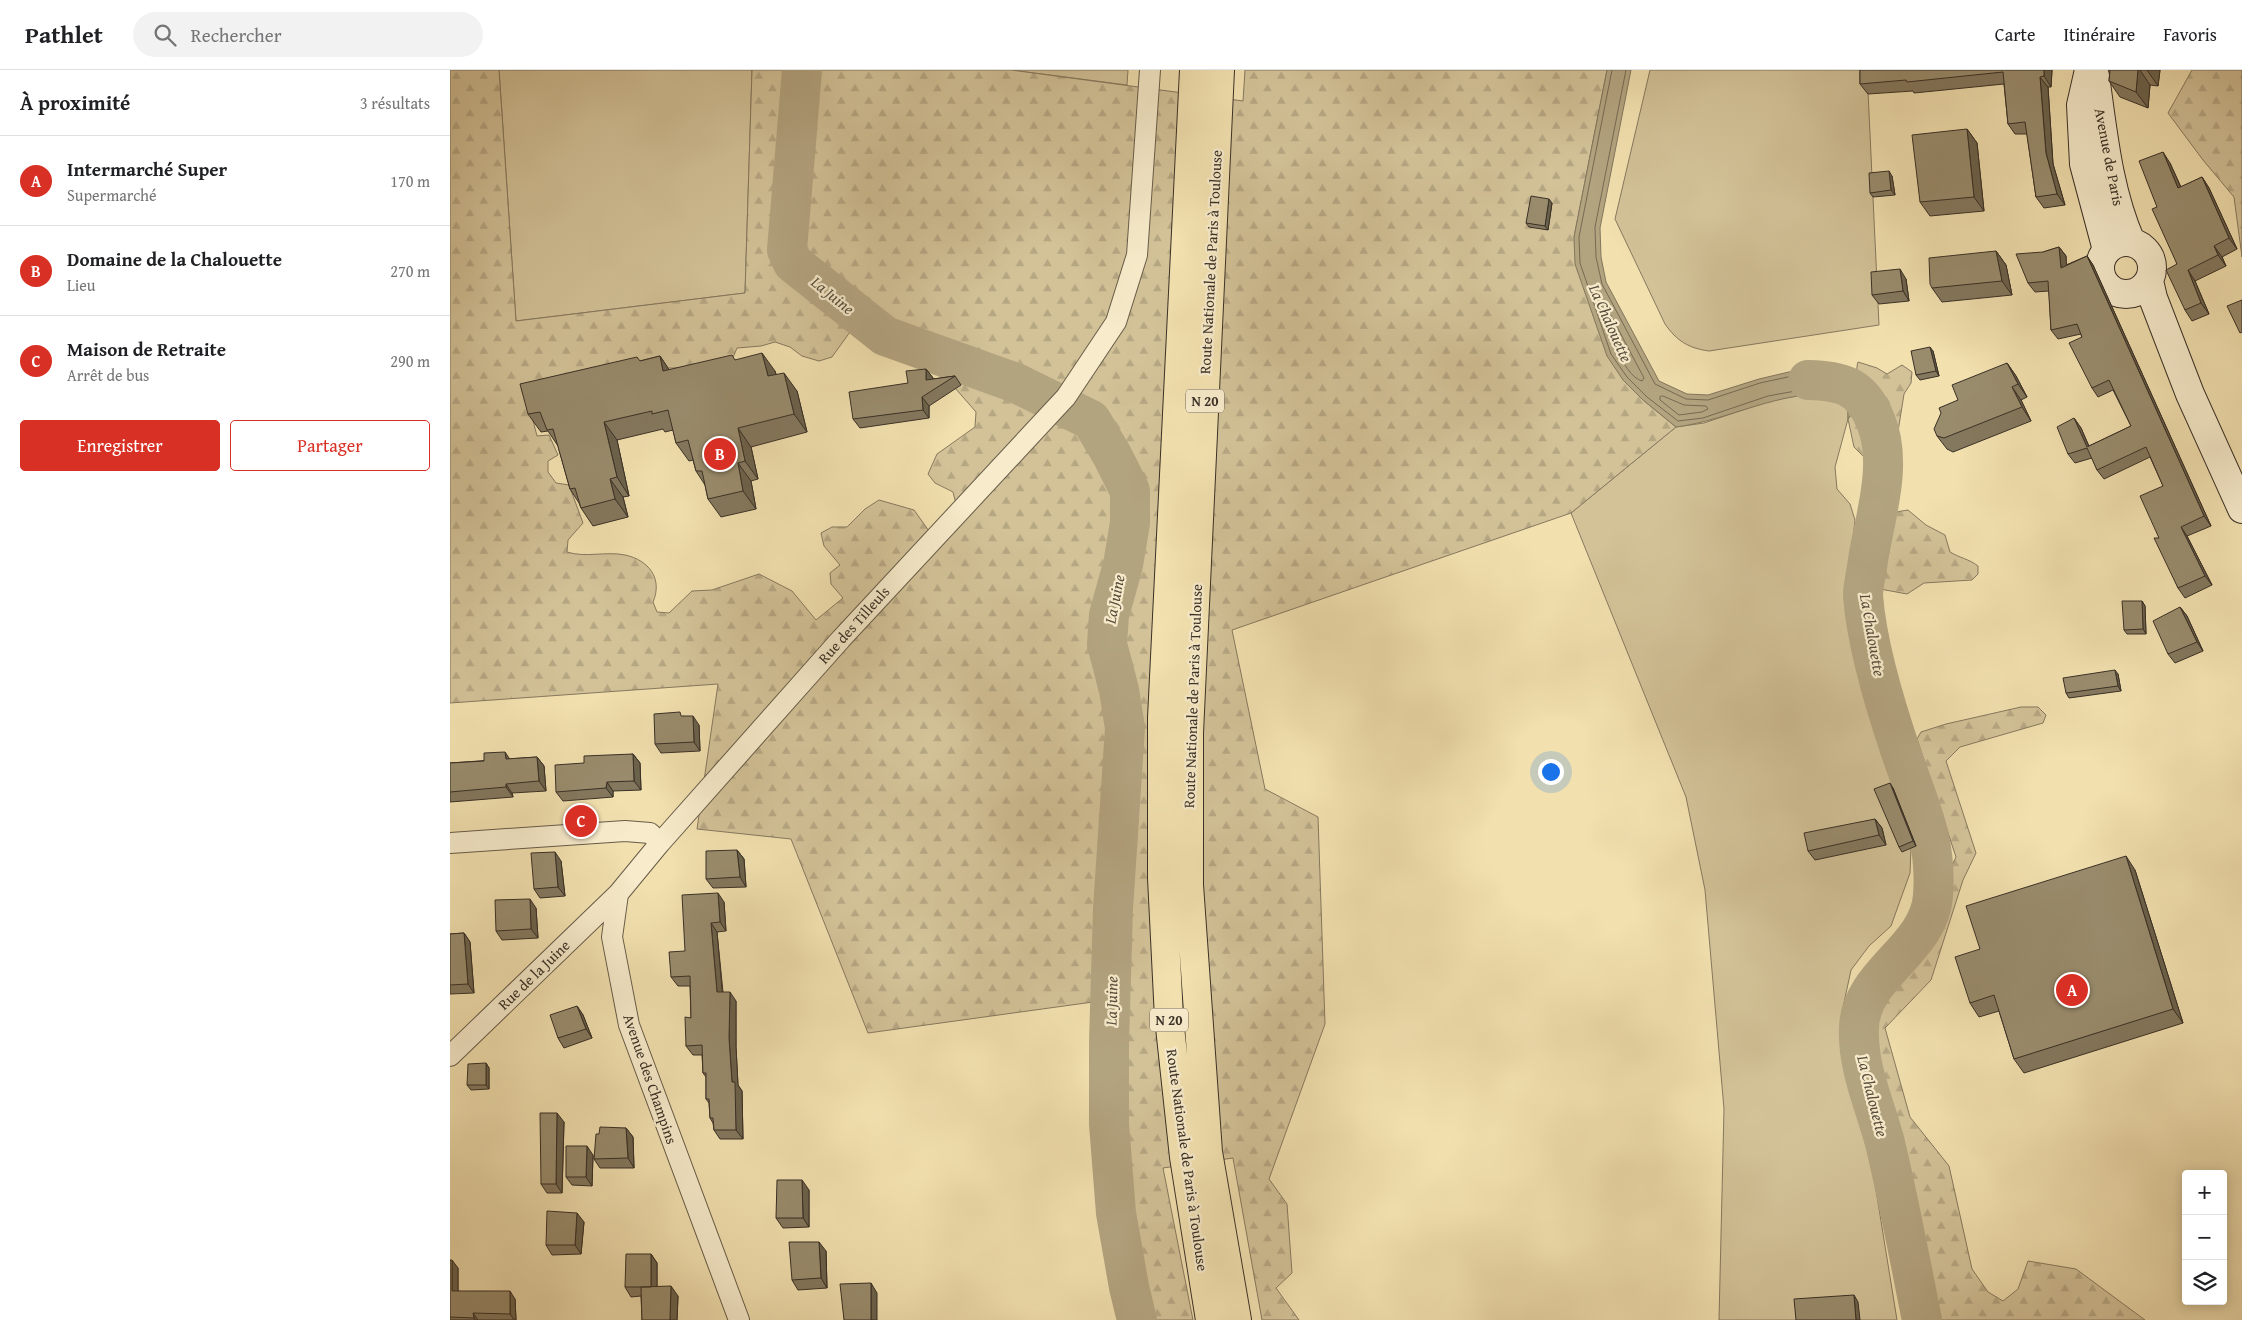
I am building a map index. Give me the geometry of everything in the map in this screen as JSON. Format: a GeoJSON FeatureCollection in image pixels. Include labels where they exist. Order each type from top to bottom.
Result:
{"type":"FeatureCollection","features":[{"type":"Feature","properties":{"kind":"main road","name":"Route Nationale de Paris à Toulouse"},"geometry":{"type":"LineString","coordinates":[[1194,70],[1162,709],[1162,878],[1169,1018],[1183,1147],[1210,1320]]}},
{"type":"Feature","properties":{"kind":"main road","name":"Route Nationale de Paris à Toulouse"},"geometry":{"type":"LineString","coordinates":[[1220,70],[1189,733],[1189,885],[1208,1152],[1236,1320]]}},
{"type":"Feature","properties":{"kind":"main road","name":"Avenue de Paris"},"geometry":{"type":"LineString","coordinates":[[2089,70],[2081,105],[2084,164],[2119,246]]}},
{"type":"Feature","properties":{"kind":"main road","name":"Avenue de Paris"},"geometry":{"type":"LineString","coordinates":[[2095,70],[2110,175],[2122,222],[2119,246]]}},
{"type":"Feature","properties":{"kind":"main road"},"geometry":{"type":"LineString","coordinates":[[2084,164],[2110,175]]}},
{"type":"Feature","properties":{"kind":"main road"},"geometry":{"type":"LineString","coordinates":[[2139,245],[2150,256],[2152,268],[2138,287],[2113,291],[2103,279],[2100,265],[2119,246],[2139,245]]}},
{"type":"Feature","properties":{"kind":"main road"},"geometry":{"type":"LineString","coordinates":[[2138,287],[2190,394],[2242,509]]}},
{"type":"Feature","properties":{"kind":"street","name":"Rue des Tilleuls"},"geometry":{"type":"LineString","coordinates":[[660,843],[841,639],[1068,394],[1116,322],[1138,255],[1150,70]]}},
{"type":"Feature","properties":{"kind":"street"},"geometry":{"type":"LineString","coordinates":[[450,843],[625,831],[650,833],[660,843],[618,894]]}},
{"type":"Feature","properties":{"kind":"street","name":"Rue de la Juine"},"geometry":{"type":"LineString","coordinates":[[450,1056],[618,894]]}},
{"type":"Feature","properties":{"kind":"street","name":"Avenue des Champins"},"geometry":{"type":"LineString","coordinates":[[618,894],[612,937],[629,1026],[739,1320]]}},
{"type":"Feature","properties":{"kind":"green space"},"geometry":{"type":"Polygon","coordinates":[[[450,70],[499,70],[516,321],[745,293],[752,70],[1011,70],[1243,101],[1245,70],[1607,70],[1574,237],[1623,380],[1643,400],[1676,427],[1571,513],[1232,630],[1265,789],[1318,817],[1325,1024],[1269,1179],[1287,1204],[1292,1273],[1276,1288],[1299,1320],[1262,1320],[1233,1158],[1163,1168],[1193,1320],[1125,1320],[1102,1176],[1093,1002],[868,1033],[791,839],[697,829],[718,684],[450,703],[450,70]],[[850,332],[832,357],[819,361],[802,356],[790,347],[775,342],[761,346],[737,348],[732,360],[676,368],[658,368],[527,397],[537,436],[549,435],[558,455],[548,461],[548,472],[556,483],[569,485],[583,523],[568,540],[567,552],[574,554],[618,554],[641,561],[655,578],[656,594],[653,602],[657,612],[669,613],[692,591],[712,590],[759,574],[792,591],[816,620],[843,598],[831,584],[830,573],[840,565],[824,546],[821,533],[832,527],[847,527],[865,509],[879,500],[914,510],[929,531],[956,504],[953,492],[935,483],[928,474],[937,454],[975,427],[976,412],[941,372],[905,350],[850,332]]]}},
{"type":"Feature","properties":{"kind":"green space"},"geometry":{"type":"Polygon","coordinates":[[[499,70],[752,70],[745,293],[516,321],[499,70]]]}},
{"type":"Feature","properties":{"kind":"green space"},"geometry":{"type":"Polygon","coordinates":[[[1011,70],[1128,70],[1127,85],[1011,70]]]}},
{"type":"Feature","properties":{"kind":"green space"},"geometry":{"type":"Polygon","coordinates":[[[1650,70],[1867,70],[1879,325],[1709,351],[1689,346],[1674,335],[1665,324],[1615,219],[1650,70]]]}},
{"type":"Feature","properties":{"kind":"green space"},"geometry":{"type":"Polygon","coordinates":[[[2192,70],[2242,70],[2242,257],[2234,197],[2203,160],[2168,113],[2192,70]]]}},
{"type":"Feature","properties":{"kind":"green space"},"geometry":{"type":"Polygon","coordinates":[[[1858,362],[1877,368],[1887,374],[1902,365],[1912,372],[1911,383],[1904,394],[1892,469],[1883,476],[1854,447],[1848,419],[1858,399],[1858,362]]]}},
{"type":"Feature","properties":{"kind":"green space"},"geometry":{"type":"Polygon","coordinates":[[[1812,393],[1836,395],[1848,408],[1848,419],[1835,467],[1837,489],[1850,504],[1855,520],[1846,602],[1877,740],[1912,821],[1910,873],[1891,926],[1869,946],[1851,970],[1842,1012],[1841,1040],[1866,1128],[1897,1320],[1719,1320],[1724,1109],[1705,890],[1686,797],[1571,513],[1676,427],[1704,423],[1769,401],[1812,393]]]}},
{"type":"Feature","properties":{"kind":"green space"},"geometry":{"type":"Polygon","coordinates":[[[1908,510],[1926,525],[1945,535],[1950,552],[1978,566],[1978,574],[1972,580],[1924,583],[1907,594],[1880,589],[1871,567],[1880,539],[1886,524],[1893,514],[1908,510]]]}},
{"type":"Feature","properties":{"kind":"green space"},"geometry":{"type":"Polygon","coordinates":[[[2021,707],[2038,707],[2046,715],[2043,723],[1960,747],[1946,761],[1976,853],[1963,880],[1931,980],[1885,1028],[1910,1117],[1949,1166],[1972,1269],[1988,1292],[2003,1301],[2018,1289],[2028,1261],[2076,1269],[2145,1320],[1932,1320],[1920,1272],[1906,1188],[1878,1085],[1866,1022],[1874,997],[1893,975],[1937,915],[1943,884],[1956,857],[1917,739],[1921,732],[1946,724],[2021,707]]]}},
{"type":"Feature","properties":{"kind":"water"},"geometry":{"type":"Polygon","coordinates":[[[1607,70],[1631,70],[1600,228],[1601,257],[1606,282],[1659,381],[1687,394],[1708,395],[1759,379],[1806,368],[1856,370],[1858,395],[1855,407],[1848,419],[1848,408],[1836,395],[1815,394],[1795,396],[1676,427],[1643,400],[1623,380],[1607,356],[1575,264],[1574,237],[1607,70]]]}},
{"type":"Feature","properties":{"kind":"building"},"geometry":{"type":"Polygon","coordinates":[[[1860,70],[2044,70],[2044,76],[2040,77],[2046,153],[2057,194],[2036,197],[2025,122],[2008,124],[2003,72],[1907,82],[1906,80],[1860,84],[1860,70]]]}},
{"type":"Feature","properties":{"kind":"building"},"geometry":{"type":"Polygon","coordinates":[[[2110,70],[2138,70],[2136,92],[2109,81],[2110,70]]]}},
{"type":"Feature","properties":{"kind":"building"},"geometry":{"type":"Polygon","coordinates":[[[1967,129],[1974,197],[1920,202],[1912,135],[1967,129]]]}},
{"type":"Feature","properties":{"kind":"building"},"geometry":{"type":"Polygon","coordinates":[[[2163,152],[2178,188],[2202,177],[2229,238],[2214,246],[2218,255],[2188,270],[2201,303],[2185,310],[2166,270],[2177,264],[2152,209],[2157,207],[2139,161],[2163,152]]]}},
{"type":"Feature","properties":{"kind":"building"},"geometry":{"type":"Polygon","coordinates":[[[1889,171],[1891,190],[1870,193],[1869,173],[1889,171]]]}},
{"type":"Feature","properties":{"kind":"building"},"geometry":{"type":"Polygon","coordinates":[[[1531,196],[1549,199],[1545,226],[1526,223],[1531,196]]]}},
{"type":"Feature","properties":{"kind":"building"},"geometry":{"type":"Polygon","coordinates":[[[2059,247],[2061,268],[2087,256],[2204,516],[2181,527],[2205,576],[2178,588],[2154,538],[2159,538],[2140,496],[2163,486],[2146,447],[2097,470],[2087,448],[2068,454],[2057,427],[2074,418],[2087,447],[2131,426],[2109,380],[2092,388],[2069,343],[2082,337],[2077,324],[2051,330],[2048,281],[2028,283],[2016,254],[2043,252],[2059,247]]]}},
{"type":"Feature","properties":{"kind":"building"},"geometry":{"type":"Polygon","coordinates":[[[1996,251],[2002,281],[1932,288],[1930,284],[1929,258],[1996,251]]]}},
{"type":"Feature","properties":{"kind":"building"},"geometry":{"type":"Polygon","coordinates":[[[1900,269],[1903,291],[1872,295],[1871,272],[1900,269]]]}},
{"type":"Feature","properties":{"kind":"building"},"geometry":{"type":"Polygon","coordinates":[[[2242,300],[2242,332],[2240,333],[2227,306],[2242,300]]]}},
{"type":"Feature","properties":{"kind":"building"},"geometry":{"type":"Polygon","coordinates":[[[1930,347],[1936,371],[1916,375],[1911,351],[1930,347]]]}},
{"type":"Feature","properties":{"kind":"building"},"geometry":{"type":"Polygon","coordinates":[[[762,353],[768,376],[784,373],[794,414],[738,428],[745,461],[738,463],[743,491],[708,499],[702,471],[696,471],[688,440],[676,443],[668,410],[652,414],[652,411],[604,422],[617,477],[610,479],[615,499],[581,508],[575,488],[570,489],[553,429],[547,430],[540,412],[528,414],[520,384],[637,357],[640,361],[660,356],[663,371],[732,355],[735,360],[762,353]]]}},
{"type":"Feature","properties":{"kind":"building"},"geometry":{"type":"Polygon","coordinates":[[[2007,363],[2018,384],[2012,387],[2022,407],[1944,438],[1937,436],[1934,429],[1941,413],[1939,408],[1958,400],[1952,385],[2007,363]]]}},
{"type":"Feature","properties":{"kind":"building"},"geometry":{"type":"Polygon","coordinates":[[[926,369],[926,380],[955,376],[922,397],[923,410],[853,419],[849,392],[908,383],[906,371],[926,369]]]}},
{"type":"Feature","properties":{"kind":"building"},"geometry":{"type":"Polygon","coordinates":[[[2122,601],[2142,601],[2143,629],[2124,630],[2122,601]]]}},
{"type":"Feature","properties":{"kind":"building"},"geometry":{"type":"Polygon","coordinates":[[[2180,607],[2197,642],[2168,654],[2153,621],[2180,607]]]}},
{"type":"Feature","properties":{"kind":"building"},"geometry":{"type":"Polygon","coordinates":[[[2115,670],[2118,686],[2066,693],[2063,678],[2115,670]]]}},
{"type":"Feature","properties":{"kind":"building"},"geometry":{"type":"Polygon","coordinates":[[[680,712],[681,716],[693,716],[694,742],[655,744],[654,714],[680,712]]]}},
{"type":"Feature","properties":{"kind":"building"},"geometry":{"type":"Polygon","coordinates":[[[505,752],[506,759],[537,757],[539,781],[506,784],[506,787],[450,792],[450,763],[484,761],[484,753],[505,752]]]}},
{"type":"Feature","properties":{"kind":"building"},"geometry":{"type":"Polygon","coordinates":[[[633,754],[634,781],[607,782],[606,788],[556,792],[555,765],[584,763],[584,756],[633,754]]]}},
{"type":"Feature","properties":{"kind":"building"},"geometry":{"type":"Polygon","coordinates":[[[1890,783],[1913,841],[1899,847],[1874,789],[1890,783]]]}},
{"type":"Feature","properties":{"kind":"building"},"geometry":{"type":"Polygon","coordinates":[[[1875,819],[1879,835],[1808,851],[1804,833],[1875,819]]]}},
{"type":"Feature","properties":{"kind":"building"},"geometry":{"type":"Polygon","coordinates":[[[737,850],[740,877],[706,879],[706,851],[737,850]]]}},
{"type":"Feature","properties":{"kind":"building"},"geometry":{"type":"Polygon","coordinates":[[[555,852],[558,887],[534,889],[531,853],[555,852]]]}},
{"type":"Feature","properties":{"kind":"building"},"geometry":{"type":"Polygon","coordinates":[[[2126,856],[2173,1009],[2014,1059],[1994,995],[1970,1003],[1955,957],[1980,949],[1966,906],[2126,856]]]}},
{"type":"Feature","properties":{"kind":"building"},"geometry":{"type":"Polygon","coordinates":[[[718,893],[720,922],[711,923],[717,992],[730,992],[729,1038],[732,1082],[735,1082],[736,1130],[714,1130],[713,1118],[710,1118],[709,1099],[706,1099],[706,1073],[703,1073],[702,1045],[686,1046],[685,1017],[691,1018],[690,976],[671,977],[669,952],[685,951],[682,895],[718,893]]]}},
{"type":"Feature","properties":{"kind":"building"},"geometry":{"type":"Polygon","coordinates":[[[530,899],[531,929],[496,931],[495,900],[530,899]]]}},
{"type":"Feature","properties":{"kind":"building"},"geometry":{"type":"Polygon","coordinates":[[[464,933],[468,984],[450,985],[450,934],[464,933]]]}},
{"type":"Feature","properties":{"kind":"building"},"geometry":{"type":"Polygon","coordinates":[[[577,1006],[586,1029],[558,1038],[550,1015],[577,1006]]]}},
{"type":"Feature","properties":{"kind":"building"},"geometry":{"type":"Polygon","coordinates":[[[486,1063],[486,1085],[467,1085],[468,1064],[486,1063]]]}},
{"type":"Feature","properties":{"kind":"building"},"geometry":{"type":"Polygon","coordinates":[[[540,1113],[557,1113],[556,1184],[541,1184],[540,1113]]]}},
{"type":"Feature","properties":{"kind":"building"},"geometry":{"type":"Polygon","coordinates":[[[600,1127],[626,1128],[628,1158],[594,1159],[596,1134],[599,1134],[600,1127]]]}},
{"type":"Feature","properties":{"kind":"building"},"geometry":{"type":"Polygon","coordinates":[[[566,1146],[587,1146],[586,1177],[566,1177],[566,1146]]]}},
{"type":"Feature","properties":{"kind":"building"},"geometry":{"type":"Polygon","coordinates":[[[777,1180],[802,1180],[803,1218],[776,1218],[777,1180]]]}},
{"type":"Feature","properties":{"kind":"building"},"geometry":{"type":"Polygon","coordinates":[[[547,1211],[577,1213],[575,1245],[546,1245],[547,1211]]]}},
{"type":"Feature","properties":{"kind":"building"},"geometry":{"type":"Polygon","coordinates":[[[789,1242],[819,1242],[821,1278],[792,1280],[789,1242]]]}},
{"type":"Feature","properties":{"kind":"building"},"geometry":{"type":"Polygon","coordinates":[[[626,1254],[651,1254],[651,1287],[625,1287],[626,1254]]]}},
{"type":"Feature","properties":{"kind":"building"},"geometry":{"type":"Polygon","coordinates":[[[450,1260],[452,1260],[452,1291],[510,1291],[510,1314],[473,1313],[474,1318],[450,1317],[450,1260]]]}},
{"type":"Feature","properties":{"kind":"building"},"geometry":{"type":"Polygon","coordinates":[[[871,1283],[871,1320],[844,1320],[840,1284],[871,1283]]]}},
{"type":"Feature","properties":{"kind":"building"},"geometry":{"type":"Polygon","coordinates":[[[671,1286],[670,1320],[642,1320],[641,1287],[671,1286]]]}},
{"type":"Feature","properties":{"kind":"building"},"geometry":{"type":"Polygon","coordinates":[[[1854,1295],[1856,1320],[1796,1320],[1794,1299],[1854,1295]]]}},
{"type":"Feature","properties":{"kind":"waterway","name":"La Juine"},"geometry":{"type":"LineString","coordinates":[[802,70],[787,250],[793,263],[885,336],[1016,383],[1091,420],[1112,455],[1130,491],[1130,523],[1123,565],[1109,615],[1107,644],[1119,690],[1125,728],[1113,909],[1109,1042],[1109,1124],[1116,1213],[1137,1320]]}},
{"type":"Feature","properties":{"kind":"waterway","name":"La Chalouette"},"geometry":{"type":"LineString","coordinates":[[1808,380],[1841,384],[1858,393],[1870,410],[1881,438],[1883,473],[1864,587],[1865,616],[1873,658],[1885,701],[1922,811],[1933,859],[1933,896],[1929,915],[1920,932],[1871,991],[1863,1008],[1859,1027],[1859,1042],[1864,1071],[1885,1143],[1922,1320]]}},
{"type":"Feature","properties":{"kind":"place","name":"Domaine de la Chalouette"},"geometry":{"type":"Point","coordinates":[720,454]}},
{"type":"Feature","properties":{"kind":"place","name":"Maison de Retraite"},"geometry":{"type":"Point","coordinates":[581,821]}},
{"type":"Feature","properties":{"kind":"place","name":"Intermarché Super"},"geometry":{"type":"Point","coordinates":[2072,990]}}]}
